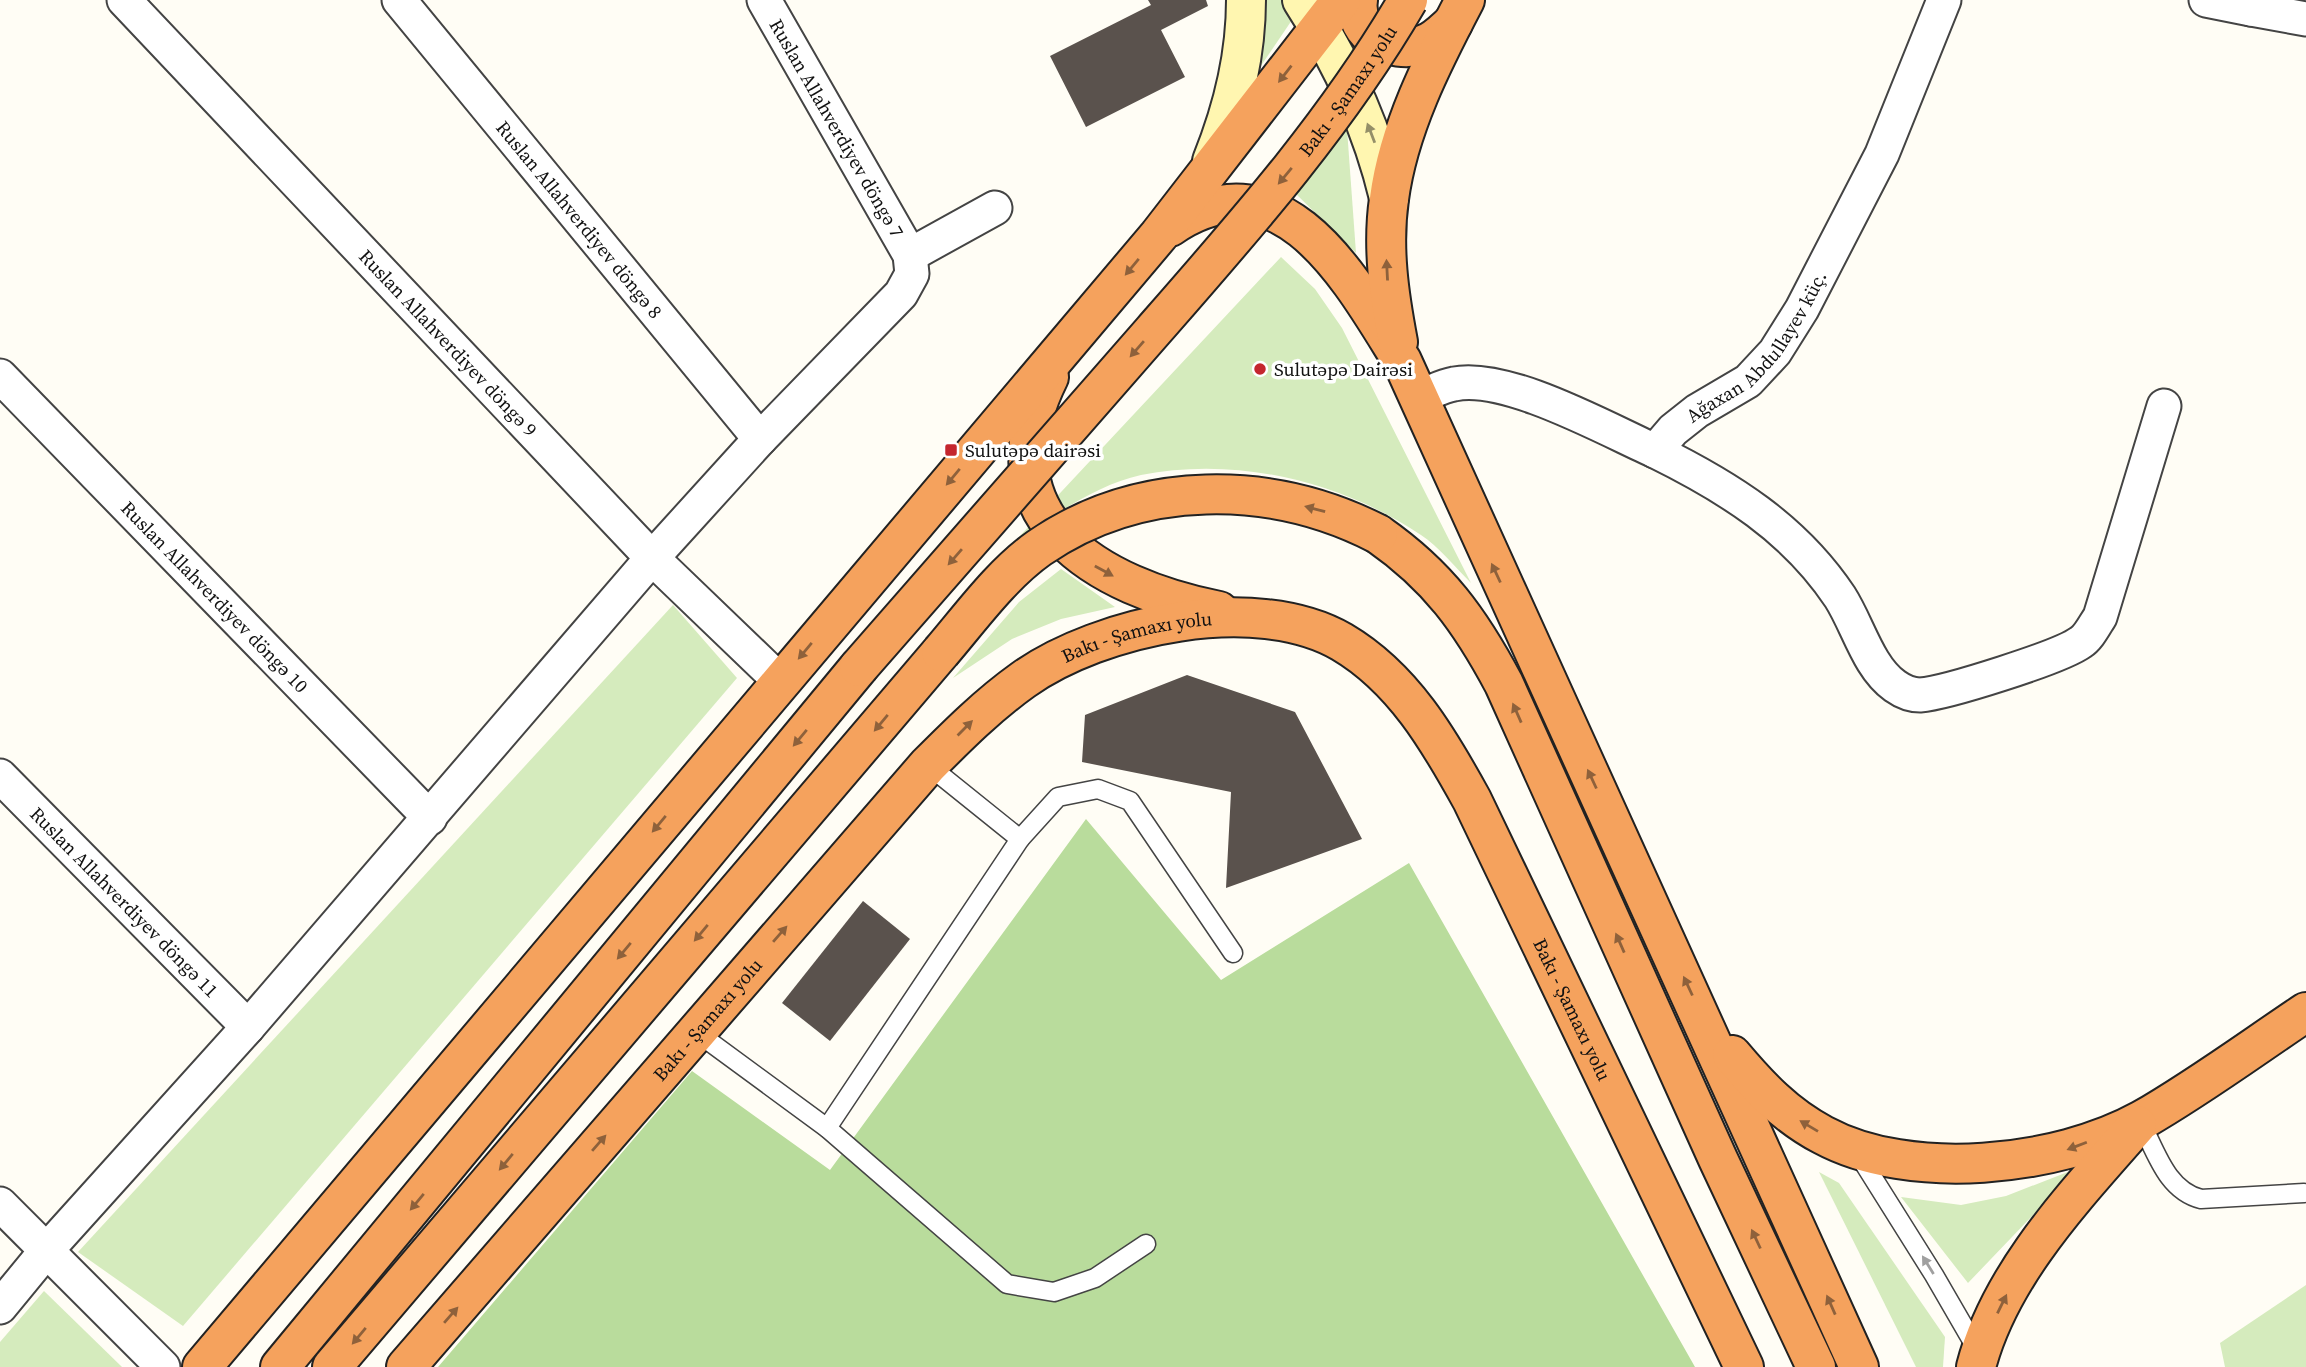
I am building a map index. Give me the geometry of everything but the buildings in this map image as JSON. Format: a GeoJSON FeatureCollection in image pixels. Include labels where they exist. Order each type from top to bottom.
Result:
{"type":"FeatureCollection","features":[{"type":"Feature","properties":{"kind":"highway"},"geometry":{"type":"LineString","coordinates":[[1358,0],[1356,11],[1363,27],[1377,40],[1391,46],[1423,45],[1459,11]]}},
{"type":"Feature","properties":{"kind":"highway","name":"Bakı - Şamaxı yolu"},"geometry":{"type":"LineString","coordinates":[[280,1367],[859,667],[1306,151],[1347,98],[1408,0]]}},
{"type":"Feature","properties":{"kind":"highway"},"geometry":{"type":"LineString","coordinates":[[202,1367],[1159,235],[1207,176],[1321,10]]}},
{"type":"Feature","properties":{"kind":"highway"},"geometry":{"type":"LineString","coordinates":[[1402,361],[1388,284],[1389,198],[1409,121],[1459,11]]}},
{"type":"Feature","properties":{"kind":"highway"},"geometry":{"type":"LineString","coordinates":[[1159,235],[1189,214],[1206,207],[1232,204],[1280,214],[1326,247],[1402,361],[1463,502],[1707,1028],[1859,1367]]}},
{"type":"Feature","properties":{"kind":"highway"},"geometry":{"type":"LineString","coordinates":[[1066,344],[1047,381],[1028,441],[1030,476],[1044,516],[1068,545],[1098,569],[1135,587],[1184,604],[1257,618]]}},
{"type":"Feature","properties":{"kind":"highway"},"geometry":{"type":"LineString","coordinates":[[332,1367],[1002,582],[1038,549],[1083,523],[1132,504],[1166,496],[1251,496],[1345,517],[1378,534],[1411,558],[1445,591],[1479,638],[1498,673],[1718,1159],[1816,1367]]}},
{"type":"Feature","properties":{"kind":"highway","name":"Bakı - Şamaxı yolu"},"geometry":{"type":"LineString","coordinates":[[406,1367],[928,765],[981,713],[1024,679],[1068,653],[1150,628],[1197,620],[1257,618],[1300,626],[1341,642],[1380,670],[1413,705],[1440,743],[1472,800],[1744,1367]]}},
{"type":"Feature","properties":{"kind":"highway"},"geometry":{"type":"LineString","coordinates":[[1707,1028],[1770,1100],[1825,1136],[1854,1149],[1904,1158],[1985,1163],[2069,1150],[2140,1121],[2306,1012]]}},
{"type":"Feature","properties":{"kind":"highway"},"geometry":{"type":"LineString","coordinates":[[1980,1363],[2005,1297],[2029,1259],[2076,1195],[2140,1121]]}},
{"type":"Feature","properties":{"kind":"street","name":"Ruslan Allahverdiyev döngə 9"},"geometry":{"type":"LineString","coordinates":[[124,0],[652,558],[780,681]]}},
{"type":"Feature","properties":{"kind":"street","name":"Ruslan Allahverdiyev döngə 8"},"geometry":{"type":"LineString","coordinates":[[399,0],[760,439]]}},
{"type":"Feature","properties":{"kind":"street","name":"Ruslan Allahverdiyev döngə 7"},"geometry":{"type":"LineString","coordinates":[[764,0],[910,255]]}},
{"type":"Feature","properties":{"kind":"street"},"geometry":{"type":"LineString","coordinates":[[1207,176],[1236,92],[1244,54],[1246,0]]}},
{"type":"Feature","properties":{"kind":"street","name":"Ağaxan Abdullayev küç."},"geometry":{"type":"LineString","coordinates":[[1655,451],[1673,430],[1697,411],[1748,381],[1775,352],[1802,309],[1882,154],[1944,0]]}},
{"type":"Feature","properties":{"kind":"street"},"geometry":{"type":"LineString","coordinates":[[2206,0],[2252,5],[2306,19]]}},
{"type":"Feature","properties":{"kind":"street"},"geometry":{"type":"LineString","coordinates":[[1321,10],[1378,152],[1389,198]]}},
{"type":"Feature","properties":{"kind":"street"},"geometry":{"type":"LineString","coordinates":[[0,1307],[46,1251],[248,1027],[652,558],[760,439],[901,294],[912,274],[910,255],[995,208]]}},
{"type":"Feature","properties":{"kind":"street","name":"Ruslan Allahverdiyev döngə 10"},"geometry":{"type":"LineString","coordinates":[[0,376],[429,818]]}},
{"type":"Feature","properties":{"kind":"street"},"geometry":{"type":"LineString","coordinates":[[1418,397],[1454,384],[1483,384],[1528,395],[1712,479],[1763,513],[1815,561],[1842,600],[1883,676],[1898,688],[1916,695],[1935,693],[2021,666],[2082,642],[2100,617],[2164,406]]}},
{"type":"Feature","properties":{"kind":"street","name":"Ruslan Allahverdiyev döngə 11"},"geometry":{"type":"LineString","coordinates":[[0,776],[248,1027]]}},
{"type":"Feature","properties":{"kind":"street"},"geometry":{"type":"LineString","coordinates":[[0,1204],[163,1367]]}},
{"type":"Feature","properties":{"kind":"lane"},"geometry":{"type":"LineString","coordinates":[[928,765],[1020,839]]}},
{"type":"Feature","properties":{"kind":"lane"},"geometry":{"type":"LineString","coordinates":[[827,1128],[1020,839],[1058,797],[1098,789],[1130,801],[1233,953]]}},
{"type":"Feature","properties":{"kind":"lane"},"geometry":{"type":"LineString","coordinates":[[695,1031],[827,1128],[1007,1284],[1054,1292],[1095,1278],[1146,1244]]}},
{"type":"Feature","properties":{"kind":"lane"},"geometry":{"type":"LineString","coordinates":[[2140,1121],[2173,1185],[2185,1195],[2201,1199],[2304,1193]]}},
{"type":"Feature","properties":{"kind":"lane"},"geometry":{"type":"LineString","coordinates":[[1854,1149],[1934,1275],[1980,1363]]}},
{"type":"Feature","properties":{"kind":"green space"},"geometry":{"type":"Polygon","coordinates":[[[1261,0],[1283,0],[1294,17],[1254,76],[1261,0]]]}},
{"type":"Feature","properties":{"kind":"green space"},"geometry":{"type":"Polygon","coordinates":[[[1347,129],[1356,253],[1293,191],[1347,129]]]}},
{"type":"Feature","properties":{"kind":"green space"},"geometry":{"type":"Polygon","coordinates":[[[1281,257],[1315,289],[1342,328],[1471,583],[1428,540],[1390,516],[1322,487],[1250,471],[1177,470],[1141,475],[1108,486],[1077,501],[1018,538],[1281,257]]]}},
{"type":"Feature","properties":{"kind":"green space"},"geometry":{"type":"Polygon","coordinates":[[[1061,569],[1115,607],[1061,619],[1012,639],[953,678],[1019,602],[1061,569]]]}},
{"type":"Feature","properties":{"kind":"green space"},"geometry":{"type":"Polygon","coordinates":[[[673,605],[737,678],[183,1326],[78,1252],[673,605]]]}},
{"type":"Feature","properties":{"kind":"green space"},"geometry":{"type":"Polygon","coordinates":[[[1086,819],[1221,980],[1409,863],[1695,1367],[438,1367],[692,1071],[830,1170],[1086,819]]]}},
{"type":"Feature","properties":{"kind":"green space"},"geometry":{"type":"Polygon","coordinates":[[[2078,1168],[1968,1283],[1901,1197],[1961,1205],[2006,1196],[2078,1168]]]}},
{"type":"Feature","properties":{"kind":"green space"},"geometry":{"type":"Polygon","coordinates":[[[1819,1172],[1839,1183],[1945,1337],[1943,1367],[1916,1367],[1819,1172]]]}},
{"type":"Feature","properties":{"kind":"green space"},"geometry":{"type":"Polygon","coordinates":[[[2306,1285],[2306,1367],[2225,1367],[2220,1343],[2306,1285]]]}},
{"type":"Feature","properties":{"kind":"green space"},"geometry":{"type":"Polygon","coordinates":[[[44,1291],[122,1367],[0,1367],[0,1342],[44,1291]]]}},
{"type":"Feature","properties":{"kind":"place","name":"Sulutəpə Dairəsi"},"geometry":{"type":"Point","coordinates":[1260,369]}},
{"type":"Feature","properties":{"kind":"place","name":"Sulutəpə dairəsi"},"geometry":{"type":"Point","coordinates":[951,450]}}]}
